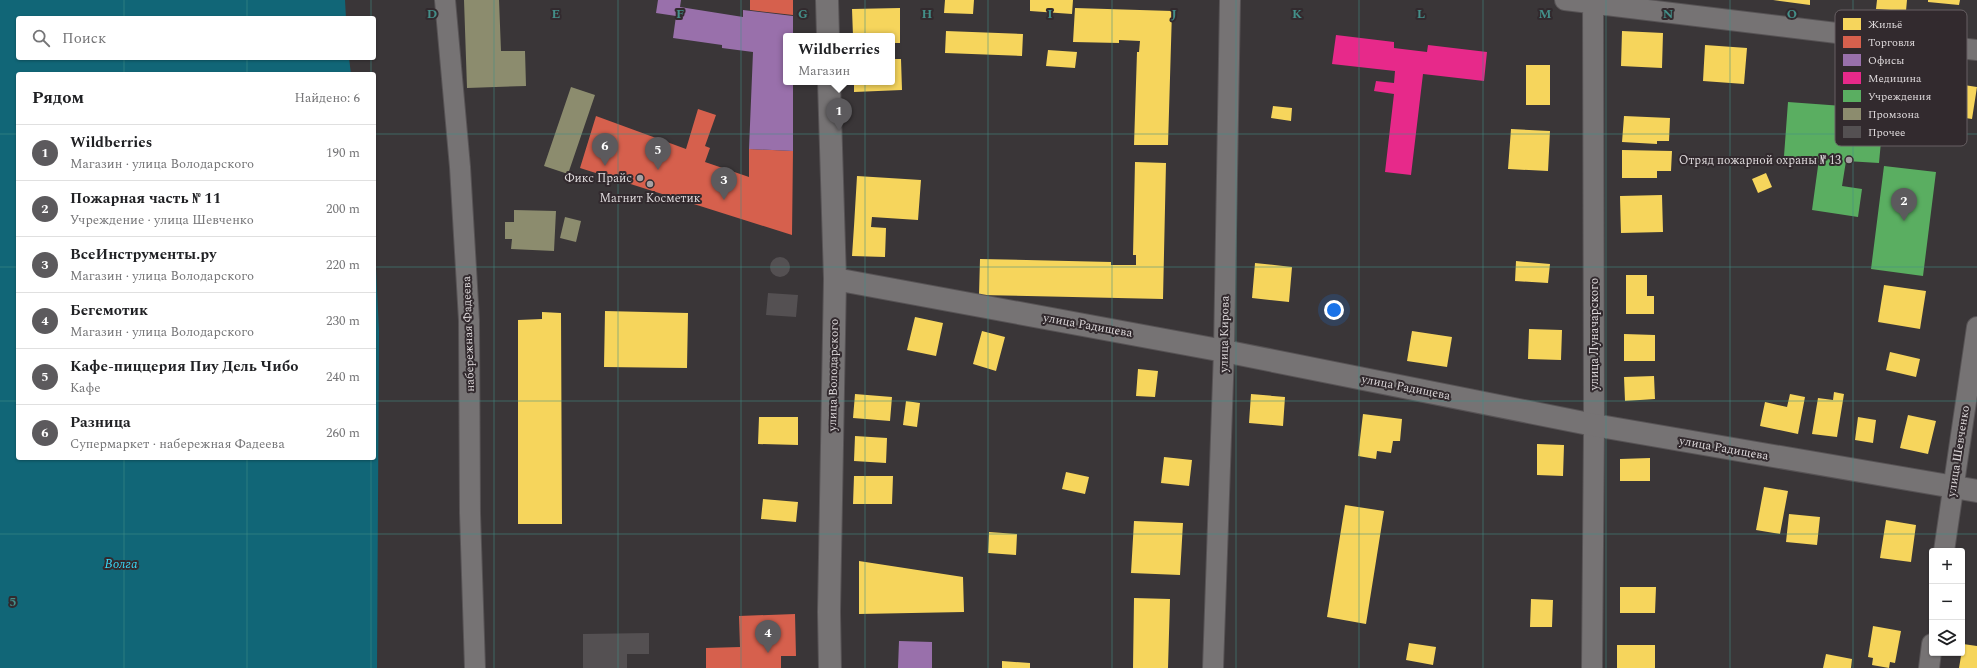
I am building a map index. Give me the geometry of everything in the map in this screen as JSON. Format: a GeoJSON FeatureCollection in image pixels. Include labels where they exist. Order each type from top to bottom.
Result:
{"type":"FeatureCollection","features":[{"type":"Feature","properties":{"kind":"main road"},"geometry":{"type":"LineString","coordinates":[[827,0],[828,33]]}},
{"type":"Feature","properties":{"kind":"main road","name":"улица Володарского"},"geometry":{"type":"LineString","coordinates":[[829,85],[835,279],[830,668]]}},
{"type":"Feature","properties":{"kind":"main road","name":"улица Радищева"},"geometry":{"type":"LineString","coordinates":[[835,279],[1224,350],[1594,425],[1977,491]]}},
{"type":"Feature","properties":{"kind":"street","name":"набережная Фадеева"},"geometry":{"type":"LineString","coordinates":[[445,0],[460,167],[469,320],[470,514],[475,668]]}},
{"type":"Feature","properties":{"kind":"street","name":"улица Кирова"},"geometry":{"type":"LineString","coordinates":[[1213,668],[1224,350],[1230,0]]}},
{"type":"Feature","properties":{"kind":"street"},"geometry":{"type":"LineString","coordinates":[[1565,0],[1593,1],[1835,32]]}},
{"type":"Feature","properties":{"kind":"street","name":"улица Луначарского"},"geometry":{"type":"LineString","coordinates":[[1592,668],[1594,425],[1593,1]]}},
{"type":"Feature","properties":{"kind":"street"},"geometry":{"type":"LineString","coordinates":[[1967,49],[1977,50]]}},
{"type":"Feature","properties":{"kind":"street","name":"улица Шевченко"},"geometry":{"type":"LineString","coordinates":[[1944,548],[1952,487],[1977,327]]}},
{"type":"Feature","properties":{"kind":"street"},"geometry":{"type":"LineString","coordinates":[[1929,668],[1930,656]]}},
{"type":"Feature","properties":{"kind":"water","name":"Волга"},"geometry":{"type":"Polygon","coordinates":[[[0,0],[345,0],[346,16],[16,16],[16,60],[349,60],[351,72],[16,72],[16,460],[376,460],[376,267],[379,331],[377,668],[0,668],[0,0]]]}},
{"type":"Feature","properties":{"kind":"building: Жильё"},"geometry":{"type":"Polygon","coordinates":[[[945,0],[974,0],[973,14],[944,13],[945,0]]]}},
{"type":"Feature","properties":{"kind":"building: Жильё"},"geometry":{"type":"Polygon","coordinates":[[[1030,0],[1073,0],[1072,14],[1030,11],[1030,0]]]}},
{"type":"Feature","properties":{"kind":"building: Жильё"},"geometry":{"type":"Polygon","coordinates":[[[1773,0],[1810,0],[1810,5],[1773,0]]]}},
{"type":"Feature","properties":{"kind":"building: Жильё"},"geometry":{"type":"Polygon","coordinates":[[[1877,0],[1907,0],[1906,10],[1876,9],[1877,0]]]}},
{"type":"Feature","properties":{"kind":"building: Жильё"},"geometry":{"type":"Polygon","coordinates":[[[1928,0],[1960,0],[1959,5],[1928,2],[1928,0]]]}},
{"type":"Feature","properties":{"kind":"building: Жильё"},"geometry":{"type":"Polygon","coordinates":[[[900,8],[900,43],[895,43],[895,33],[853,33],[852,9],[900,8]]]}},
{"type":"Feature","properties":{"kind":"building: Жильё"},"geometry":{"type":"Polygon","coordinates":[[[1075,8],[1172,11],[1168,145],[1134,145],[1137,52],[1139,52],[1140,41],[1119,40],[1119,43],[1073,42],[1075,8]]]}},
{"type":"Feature","properties":{"kind":"building: Жильё"},"geometry":{"type":"Polygon","coordinates":[[[946,31],[1023,34],[1022,56],[945,53],[946,31]]]}},
{"type":"Feature","properties":{"kind":"building: Жильё"},"geometry":{"type":"Polygon","coordinates":[[[1622,31],[1663,33],[1662,68],[1621,66],[1622,31]]]}},
{"type":"Feature","properties":{"kind":"building: Жильё"},"geometry":{"type":"Polygon","coordinates":[[[1705,45],[1747,48],[1744,84],[1703,81],[1705,45]]]}},
{"type":"Feature","properties":{"kind":"building: Жильё"},"geometry":{"type":"Polygon","coordinates":[[[1048,50],[1077,52],[1075,68],[1046,66],[1048,50]]]}},
{"type":"Feature","properties":{"kind":"building: Жильё"},"geometry":{"type":"Polygon","coordinates":[[[895,59],[901,59],[902,90],[854,92],[854,85],[895,85],[895,59]]]}},
{"type":"Feature","properties":{"kind":"building: Жильё"},"geometry":{"type":"Polygon","coordinates":[[[1526,65],[1550,65],[1550,105],[1526,105],[1526,65]]]}},
{"type":"Feature","properties":{"kind":"building: Жильё"},"geometry":{"type":"Polygon","coordinates":[[[1967,85],[1977,87],[1972,119],[1967,118],[1967,85]]]}},
{"type":"Feature","properties":{"kind":"building: Жильё"},"geometry":{"type":"Polygon","coordinates":[[[1273,106],[1292,108],[1291,121],[1271,118],[1273,106]]]}},
{"type":"Feature","properties":{"kind":"building: Жильё"},"geometry":{"type":"Polygon","coordinates":[[[1624,116],[1670,118],[1669,141],[1657,141],[1657,144],[1622,142],[1624,116]]]}},
{"type":"Feature","properties":{"kind":"building: Жильё"},"geometry":{"type":"Polygon","coordinates":[[[1511,129],[1550,131],[1548,171],[1508,169],[1511,129]]]}},
{"type":"Feature","properties":{"kind":"building: Жильё"},"geometry":{"type":"Polygon","coordinates":[[[1622,150],[1672,151],[1671,171],[1657,171],[1657,178],[1622,178],[1622,150]]]}},
{"type":"Feature","properties":{"kind":"building: Жильё"},"geometry":{"type":"Polygon","coordinates":[[[1135,162],[1166,163],[1163,299],[979,295],[980,259],[1111,262],[1111,265],[1136,265],[1136,255],[1133,255],[1135,162]]]}},
{"type":"Feature","properties":{"kind":"building: Жильё"},"geometry":{"type":"Polygon","coordinates":[[[1766,173],[1772,187],[1758,193],[1752,179],[1766,173]]]}},
{"type":"Feature","properties":{"kind":"building: Жильё"},"geometry":{"type":"Polygon","coordinates":[[[857,176],[921,180],[918,220],[872,217],[871,227],[886,228],[885,257],[852,256],[857,176]]]}},
{"type":"Feature","properties":{"kind":"building: Жильё"},"geometry":{"type":"Polygon","coordinates":[[[1662,195],[1663,232],[1621,233],[1620,196],[1662,195]]]}},
{"type":"Feature","properties":{"kind":"building: Жильё"},"geometry":{"type":"Polygon","coordinates":[[[1516,261],[1550,264],[1548,283],[1515,281],[1516,261]]]}},
{"type":"Feature","properties":{"kind":"building: Жильё"},"geometry":{"type":"Polygon","coordinates":[[[1255,263],[1292,267],[1289,302],[1252,298],[1255,263]]]}},
{"type":"Feature","properties":{"kind":"building: Жильё"},"geometry":{"type":"Polygon","coordinates":[[[1626,275],[1647,275],[1647,296],[1654,296],[1654,314],[1626,314],[1626,275]]]}},
{"type":"Feature","properties":{"kind":"building: Жильё"},"geometry":{"type":"Polygon","coordinates":[[[1884,285],[1926,291],[1920,329],[1878,322],[1884,285]]]}},
{"type":"Feature","properties":{"kind":"building: Жильё"},"geometry":{"type":"Polygon","coordinates":[[[605,311],[688,313],[687,368],[604,367],[605,311]]]}},
{"type":"Feature","properties":{"kind":"building: Жильё"},"geometry":{"type":"Polygon","coordinates":[[[542,312],[561,313],[562,524],[518,524],[518,320],[542,319],[542,312]]]}},
{"type":"Feature","properties":{"kind":"building: Жильё"},"geometry":{"type":"Polygon","coordinates":[[[915,317],[943,323],[936,356],[907,350],[915,317]]]}},
{"type":"Feature","properties":{"kind":"building: Жильё"},"geometry":{"type":"Polygon","coordinates":[[[1529,329],[1562,330],[1561,360],[1528,359],[1529,329]]]}},
{"type":"Feature","properties":{"kind":"building: Жильё"},"geometry":{"type":"Polygon","coordinates":[[[982,331],[1005,337],[996,371],[973,364],[982,331]]]}},
{"type":"Feature","properties":{"kind":"building: Жильё"},"geometry":{"type":"Polygon","coordinates":[[[1412,331],[1452,337],[1447,367],[1407,361],[1412,331]]]}},
{"type":"Feature","properties":{"kind":"building: Жильё"},"geometry":{"type":"Polygon","coordinates":[[[1624,334],[1655,335],[1655,361],[1624,361],[1624,334]]]}},
{"type":"Feature","properties":{"kind":"building: Жильё"},"geometry":{"type":"Polygon","coordinates":[[[1890,352],[1920,359],[1916,377],[1886,370],[1890,352]]]}},
{"type":"Feature","properties":{"kind":"building: Жильё"},"geometry":{"type":"Polygon","coordinates":[[[1138,369],[1158,371],[1155,397],[1136,396],[1138,369]]]}},
{"type":"Feature","properties":{"kind":"building: Жильё"},"geometry":{"type":"Polygon","coordinates":[[[1654,376],[1655,399],[1625,401],[1624,377],[1654,376]]]}},
{"type":"Feature","properties":{"kind":"building: Жильё"},"geometry":{"type":"Polygon","coordinates":[[[1834,392],[1844,394],[1837,437],[1812,434],[1818,398],[1833,400],[1834,392]]]}},
{"type":"Feature","properties":{"kind":"building: Жильё"},"geometry":{"type":"Polygon","coordinates":[[[855,394],[892,397],[890,421],[853,418],[855,394]]]}},
{"type":"Feature","properties":{"kind":"building: Жильё"},"geometry":{"type":"Polygon","coordinates":[[[1251,394],[1285,397],[1283,426],[1249,423],[1251,394]]]}},
{"type":"Feature","properties":{"kind":"building: Жильё"},"geometry":{"type":"Polygon","coordinates":[[[1790,394],[1805,397],[1798,434],[1760,426],[1765,402],[1787,407],[1790,394]]]}},
{"type":"Feature","properties":{"kind":"building: Жильё"},"geometry":{"type":"Polygon","coordinates":[[[906,401],[920,403],[917,427],[903,425],[906,401]]]}},
{"type":"Feature","properties":{"kind":"building: Жильё"},"geometry":{"type":"Polygon","coordinates":[[[1363,414],[1402,419],[1400,441],[1393,441],[1391,453],[1377,451],[1376,459],[1358,456],[1363,414]]]}},
{"type":"Feature","properties":{"kind":"building: Жильё"},"geometry":{"type":"Polygon","coordinates":[[[1908,415],[1936,421],[1928,454],[1900,448],[1908,415]]]}},
{"type":"Feature","properties":{"kind":"building: Жильё"},"geometry":{"type":"Polygon","coordinates":[[[759,417],[798,417],[798,445],[758,444],[759,417]]]}},
{"type":"Feature","properties":{"kind":"building: Жильё"},"geometry":{"type":"Polygon","coordinates":[[[1858,417],[1876,420],[1873,443],[1855,440],[1858,417]]]}},
{"type":"Feature","properties":{"kind":"building: Жильё"},"geometry":{"type":"Polygon","coordinates":[[[855,436],[887,438],[886,463],[854,461],[855,436]]]}},
{"type":"Feature","properties":{"kind":"building: Жильё"},"geometry":{"type":"Polygon","coordinates":[[[1537,444],[1564,445],[1563,476],[1537,475],[1537,444]]]}},
{"type":"Feature","properties":{"kind":"building: Жильё"},"geometry":{"type":"Polygon","coordinates":[[[1164,457],[1192,460],[1189,486],[1161,483],[1164,457]]]}},
{"type":"Feature","properties":{"kind":"building: Жильё"},"geometry":{"type":"Polygon","coordinates":[[[1650,458],[1650,481],[1620,481],[1620,459],[1650,458]]]}},
{"type":"Feature","properties":{"kind":"building: Жильё"},"geometry":{"type":"Polygon","coordinates":[[[1066,472],[1089,477],[1085,494],[1062,489],[1066,472]]]}},
{"type":"Feature","properties":{"kind":"building: Жильё"},"geometry":{"type":"Polygon","coordinates":[[[854,476],[893,476],[892,504],[853,504],[854,476]]]}},
{"type":"Feature","properties":{"kind":"building: Жильё"},"geometry":{"type":"Polygon","coordinates":[[[1764,487],[1788,491],[1780,534],[1756,530],[1764,487]]]}},
{"type":"Feature","properties":{"kind":"building: Жильё"},"geometry":{"type":"Polygon","coordinates":[[[763,499],[798,502],[796,522],[761,519],[763,499]]]}},
{"type":"Feature","properties":{"kind":"building: Жильё"},"geometry":{"type":"Polygon","coordinates":[[[1345,505],[1384,511],[1366,624],[1327,617],[1345,505]]]}},
{"type":"Feature","properties":{"kind":"building: Жильё"},"geometry":{"type":"Polygon","coordinates":[[[1789,514],[1820,517],[1817,545],[1786,542],[1789,514]]]}},
{"type":"Feature","properties":{"kind":"building: Жильё"},"geometry":{"type":"Polygon","coordinates":[[[1886,520],[1916,525],[1911,562],[1880,558],[1886,520]]]}},
{"type":"Feature","properties":{"kind":"building: Жильё"},"geometry":{"type":"Polygon","coordinates":[[[1134,521],[1183,523],[1180,575],[1131,573],[1134,521]]]}},
{"type":"Feature","properties":{"kind":"building: Жильё"},"geometry":{"type":"Polygon","coordinates":[[[989,532],[1017,534],[1016,555],[988,553],[989,532]]]}},
{"type":"Feature","properties":{"kind":"building: Жильё"},"geometry":{"type":"Polygon","coordinates":[[[859,561],[963,577],[964,612],[859,614],[859,561]]]}},
{"type":"Feature","properties":{"kind":"building: Жильё"},"geometry":{"type":"Polygon","coordinates":[[[1620,587],[1656,587],[1655,613],[1620,613],[1620,587]]]}},
{"type":"Feature","properties":{"kind":"building: Жильё"},"geometry":{"type":"Polygon","coordinates":[[[1134,598],[1170,599],[1168,668],[1133,668],[1134,598]]]}},
{"type":"Feature","properties":{"kind":"building: Жильё"},"geometry":{"type":"Polygon","coordinates":[[[1531,599],[1553,600],[1552,627],[1530,627],[1531,599]]]}},
{"type":"Feature","properties":{"kind":"building: Жильё"},"geometry":{"type":"Polygon","coordinates":[[[1873,626],[1901,631],[1895,663],[1890,662],[1889,668],[1872,665],[1873,658],[1868,657],[1873,626]]]}},
{"type":"Feature","properties":{"kind":"building: Жильё"},"geometry":{"type":"Polygon","coordinates":[[[1409,643],[1436,647],[1433,665],[1406,660],[1409,643]]]}},
{"type":"Feature","properties":{"kind":"building: Жильё"},"geometry":{"type":"Polygon","coordinates":[[[1965,644],[1977,646],[1977,668],[1959,668],[1961,656],[1965,656],[1965,644]]]}},
{"type":"Feature","properties":{"kind":"building: Жильё"},"geometry":{"type":"Polygon","coordinates":[[[1617,645],[1655,645],[1655,668],[1617,668],[1617,645]]]}},
{"type":"Feature","properties":{"kind":"building: Жильё"},"geometry":{"type":"Polygon","coordinates":[[[1826,654],[1852,659],[1851,668],[1823,668],[1826,654]]]}},
{"type":"Feature","properties":{"kind":"building: Жильё"},"geometry":{"type":"Polygon","coordinates":[[[1002,661],[1030,663],[1030,668],[1002,668],[1002,661]]]}},
{"type":"Feature","properties":{"kind":"building: Торговля"},"geometry":{"type":"Polygon","coordinates":[[[750,0],[793,0],[793,15],[750,10],[750,0]]]}},
{"type":"Feature","properties":{"kind":"building: Торговля"},"geometry":{"type":"Polygon","coordinates":[[[698,109],[716,115],[705,146],[710,148],[705,162],[749,177],[749,149],[793,151],[792,235],[580,168],[596,116],[686,149],[698,109]]]}},
{"type":"Feature","properties":{"kind":"building: Торговля"},"geometry":{"type":"Polygon","coordinates":[[[795,614],[796,656],[781,656],[781,668],[706,668],[706,648],[740,647],[739,616],[795,614]]]}},
{"type":"Feature","properties":{"kind":"building: Офисы"},"geometry":{"type":"Polygon","coordinates":[[[658,0],[681,0],[680,7],[743,17],[743,10],[793,16],[793,33],[783,33],[783,85],[793,85],[793,151],[749,149],[753,52],[722,48],[722,45],[673,38],[676,16],[656,13],[658,0]]]}},
{"type":"Feature","properties":{"kind":"building: Офисы"},"geometry":{"type":"Polygon","coordinates":[[[899,641],[932,642],[932,668],[898,668],[899,641]]]}},
{"type":"Feature","properties":{"kind":"building: Медицина"},"geometry":{"type":"Polygon","coordinates":[[[1336,35],[1394,42],[1394,48],[1427,52],[1428,45],[1487,52],[1484,81],[1423,74],[1411,175],[1385,172],[1394,94],[1374,91],[1376,81],[1394,83],[1395,71],[1332,64],[1336,35]]]}},
{"type":"Feature","properties":{"kind":"building: Учреждения","name":"Отряд пожарной охраны № 13"},"geometry":{"type":"Polygon","coordinates":[[[1788,102],[1835,105],[1835,146],[1881,146],[1879,163],[1846,161],[1842,186],[1862,189],[1858,217],[1812,210],[1819,159],[1784,156],[1788,102]]]}},
{"type":"Feature","properties":{"kind":"building: Учреждения"},"geometry":{"type":"Polygon","coordinates":[[[1884,166],[1936,172],[1923,276],[1871,269],[1884,166]]]}},
{"type":"Feature","properties":{"kind":"building: Промзона"},"geometry":{"type":"Polygon","coordinates":[[[464,0],[499,0],[501,51],[525,51],[526,86],[467,88],[464,0]]]}},
{"type":"Feature","properties":{"kind":"building: Промзона"},"geometry":{"type":"Polygon","coordinates":[[[571,87],[595,95],[568,174],[544,166],[571,87]]]}},
{"type":"Feature","properties":{"kind":"building: Промзона"},"geometry":{"type":"Polygon","coordinates":[[[514,210],[556,211],[554,251],[511,249],[512,239],[505,239],[505,222],[514,222],[514,210]]]}},
{"type":"Feature","properties":{"kind":"building: Промзона"},"geometry":{"type":"Polygon","coordinates":[[[565,217],[581,221],[576,242],[560,238],[565,217]]]}},
{"type":"Feature","properties":{"kind":"building: Прочее"},"geometry":{"type":"Polygon","coordinates":[[[780,257],[787,260],[790,267],[787,274],[780,277],[773,274],[770,267],[773,260],[780,257]]]}},
{"type":"Feature","properties":{"kind":"building: Прочее"},"geometry":{"type":"Polygon","coordinates":[[[768,293],[798,295],[796,317],[766,315],[768,293]]]}},
{"type":"Feature","properties":{"kind":"building: Прочее"},"geometry":{"type":"Polygon","coordinates":[[[649,633],[649,654],[627,654],[627,668],[583,668],[583,634],[649,633]]]}},
{"type":"Feature","properties":{"kind":"place","name":"Wildberries"},"geometry":{"type":"Point","coordinates":[839,131]}},
{"type":"Feature","properties":{"kind":"place","name":"Отряд пожарной охраны № 13"},"geometry":{"type":"Point","coordinates":[1849,160]}},
{"type":"Feature","properties":{"kind":"place","name":"Разница"},"geometry":{"type":"Point","coordinates":[605,166]}},
{"type":"Feature","properties":{"kind":"place","name":"Кафе-пиццерия Пиу Дель Чибо"},"geometry":{"type":"Point","coordinates":[658,170]}},
{"type":"Feature","properties":{"kind":"place","name":"Фикс Прайс"},"geometry":{"type":"Point","coordinates":[640,178]}},
{"type":"Feature","properties":{"kind":"place","name":"Магнит Косметик"},"geometry":{"type":"Point","coordinates":[650,184]}},
{"type":"Feature","properties":{"kind":"place","name":"ВсеИнструменты.ру"},"geometry":{"type":"Point","coordinates":[724,200]}},
{"type":"Feature","properties":{"kind":"place","name":"Пожарная часть № 11"},"geometry":{"type":"Point","coordinates":[1904,221]}},
{"type":"Feature","properties":{"kind":"place","name":"Бегемотик"},"geometry":{"type":"Point","coordinates":[768,653]}}]}
